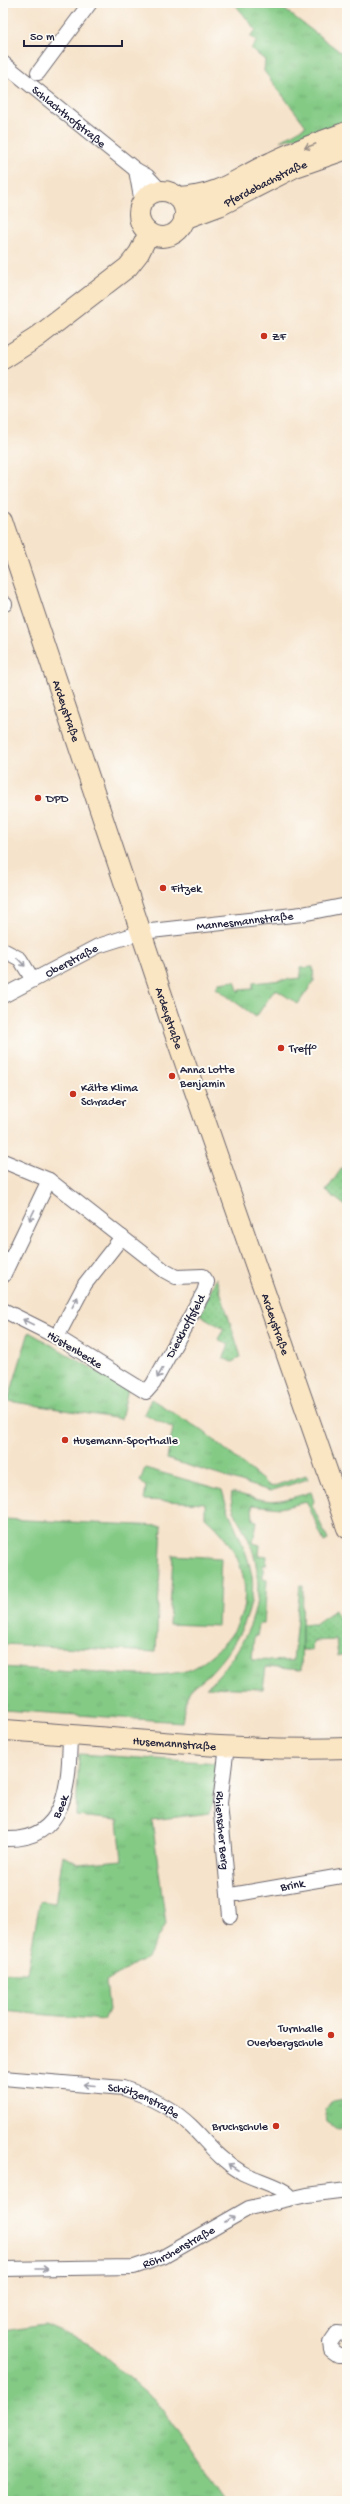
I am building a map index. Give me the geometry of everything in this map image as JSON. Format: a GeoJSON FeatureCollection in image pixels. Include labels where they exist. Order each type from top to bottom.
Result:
{"type":"FeatureCollection","features":[{"type":"Feature","properties":{"kind":"main road"},"geometry":{"type":"LineString","coordinates":[[170,194],[184,208],[184,219],[181,226],[171,235],[160,236],[149,233],[142,226],[139,216],[142,203],[150,194],[170,194],[200,197],[215,192],[272,162],[347,132]]}},
{"type":"Feature","properties":{"kind":"main road","name":"Pferdebachstraße"},"geometry":{"type":"LineString","coordinates":[[184,219],[219,206],[295,168],[347,149]]}},
{"type":"Feature","properties":{"kind":"main road"},"geometry":{"type":"LineString","coordinates":[[3,359],[36,338],[128,267],[139,254],[149,233]]}},
{"type":"Feature","properties":{"kind":"main road","name":"Ardeystraße"},"geometry":{"type":"LineString","coordinates":[[3,520],[251,1255],[347,1528]]}},
{"type":"Feature","properties":{"kind":"main road","name":"Husemannstraße"},"geometry":{"type":"LineString","coordinates":[[3,1730],[296,1750],[347,1748]]}},
{"type":"Feature","properties":{"kind":"street","name":"Schlachthofstraße"},"geometry":{"type":"LineString","coordinates":[[38,73],[90,3]]}},
{"type":"Feature","properties":{"kind":"street","name":"Schlachthofstraße"},"geometry":{"type":"LineString","coordinates":[[3,63],[136,170],[148,176],[170,194]]}},
{"type":"Feature","properties":{"kind":"street"},"geometry":{"type":"LineString","coordinates":[[136,170],[142,203]]}},
{"type":"Feature","properties":{"kind":"street","name":"Mannesmannstraße"},"geometry":{"type":"LineString","coordinates":[[142,932],[302,914],[347,906]]}},
{"type":"Feature","properties":{"kind":"street","name":"Oberstraße"},"geometry":{"type":"LineString","coordinates":[[3,996],[98,946],[142,932]]}},
{"type":"Feature","properties":{"kind":"street"},"geometry":{"type":"LineString","coordinates":[[3,950],[20,959],[33,980]]}},
{"type":"Feature","properties":{"kind":"street","name":"Dieckhoffsfeld"},"geometry":{"type":"LineString","coordinates":[[3,1161],[49,1180],[165,1271],[176,1277],[203,1276],[207,1282],[204,1292],[153,1384],[146,1392]]}},
{"type":"Feature","properties":{"kind":"street"},"geometry":{"type":"LineString","coordinates":[[3,1276],[49,1180]]}},
{"type":"Feature","properties":{"kind":"street"},"geometry":{"type":"LineString","coordinates":[[57,1337],[85,1284],[122,1237]]}},
{"type":"Feature","properties":{"kind":"street","name":"Hüstenbecke"},"geometry":{"type":"LineString","coordinates":[[3,1310],[57,1337],[146,1392]]}},
{"type":"Feature","properties":{"kind":"street","name":"Beek"},"geometry":{"type":"LineString","coordinates":[[3,1839],[32,1835],[50,1825],[58,1815],[63,1804],[70,1734]]}},
{"type":"Feature","properties":{"kind":"street","name":"Rhienscher Berg"},"geometry":{"type":"LineString","coordinates":[[227,1746],[220,1803],[230,1916]]}},
{"type":"Feature","properties":{"kind":"street","name":"Brink"},"geometry":{"type":"LineString","coordinates":[[237,1894],[347,1876]]}},
{"type":"Feature","properties":{"kind":"street","name":"Schützenstraße"},"geometry":{"type":"LineString","coordinates":[[3,2078],[123,2088],[139,2093],[184,2119],[224,2161],[258,2181],[285,2191],[291,2198]]}},
{"type":"Feature","properties":{"kind":"street"},"geometry":{"type":"LineString","coordinates":[[249,2208],[260,2200],[262,2191],[258,2181]]}},
{"type":"Feature","properties":{"kind":"street","name":"Röhrchenstraße"},"geometry":{"type":"LineString","coordinates":[[3,2269],[134,2267],[150,2263],[249,2208],[291,2198],[347,2190]]}},
{"type":"Feature","properties":{"kind":"street"},"geometry":{"type":"LineString","coordinates":[[347,2334],[337,2333],[330,2342],[332,2350],[338,2355],[347,2355]]}},
{"type":"Feature","properties":{"kind":"green space"},"geometry":{"type":"Polygon","coordinates":[[[234,3],[276,3],[347,57],[347,126],[280,141],[306,126],[264,71],[265,60],[251,49],[257,41],[250,36],[256,30],[234,3]]]}},
{"type":"Feature","properties":{"kind":"green space"},"geometry":{"type":"Polygon","coordinates":[[[313,967],[314,981],[298,1004],[275,989],[256,1017],[216,988],[219,983],[235,981],[239,993],[239,990],[253,989],[253,983],[301,978],[300,968],[313,967]]]}},
{"type":"Feature","properties":{"kind":"green space"},"geometry":{"type":"Polygon","coordinates":[[[344,1165],[347,1167],[347,1207],[326,1191],[344,1165]]]}},
{"type":"Feature","properties":{"kind":"green space"},"geometry":{"type":"Polygon","coordinates":[[[216,1278],[241,1357],[232,1362],[223,1358],[229,1345],[218,1339],[224,1329],[200,1315],[216,1278]]]}},
{"type":"Feature","properties":{"kind":"green space"},"geometry":{"type":"Polygon","coordinates":[[[29,1332],[128,1389],[121,1419],[8,1401],[29,1332]]]}},
{"type":"Feature","properties":{"kind":"green space"},"geometry":{"type":"Polygon","coordinates":[[[151,1399],[203,1431],[271,1487],[306,1475],[308,1479],[270,1491],[167,1459],[173,1428],[144,1414],[151,1399]]]}},
{"type":"Feature","properties":{"kind":"green space"},"geometry":{"type":"Polygon","coordinates":[[[145,1468],[222,1490],[250,1565],[252,1576],[253,1590],[251,1603],[247,1617],[234,1642],[218,1664],[209,1674],[193,1687],[187,1695],[182,1722],[3,1710],[3,1667],[141,1675],[169,1674],[186,1671],[195,1667],[215,1652],[230,1636],[239,1620],[244,1602],[244,1583],[240,1565],[232,1548],[220,1532],[205,1517],[205,1503],[144,1500],[146,1487],[140,1481],[145,1468]]]}},
{"type":"Feature","properties":{"kind":"green space"},"geometry":{"type":"Polygon","coordinates":[[[232,1492],[272,1501],[288,1499],[311,1492],[314,1501],[312,1505],[328,1540],[324,1542],[307,1502],[280,1508],[252,1505],[253,1520],[257,1521],[253,1543],[260,1545],[259,1555],[267,1556],[266,1565],[263,1565],[263,1579],[267,1580],[264,1624],[259,1624],[257,1636],[254,1636],[252,1660],[293,1661],[300,1585],[303,1586],[301,1670],[266,1667],[263,1689],[206,1687],[220,1674],[241,1644],[254,1615],[257,1600],[258,1585],[254,1554],[234,1509],[231,1497],[232,1492]]]}},
{"type":"Feature","properties":{"kind":"green space"},"geometry":{"type":"Polygon","coordinates":[[[3,1519],[162,1526],[156,1652],[3,1644],[3,1519]]]}},
{"type":"Feature","properties":{"kind":"green space"},"geometry":{"type":"Polygon","coordinates":[[[173,1555],[221,1558],[218,1626],[169,1624],[173,1555]]]}},
{"type":"Feature","properties":{"kind":"green space"},"geometry":{"type":"Polygon","coordinates":[[[335,1610],[347,1634],[347,1653],[338,1656],[336,1640],[313,1641],[312,1650],[302,1650],[302,1624],[315,1624],[335,1610]]]}},
{"type":"Feature","properties":{"kind":"green space"},"geometry":{"type":"Polygon","coordinates":[[[79,1754],[219,1763],[210,1813],[152,1820],[166,1924],[147,1958],[106,1981],[109,2010],[104,2020],[3,2011],[3,1973],[27,1973],[40,1901],[55,1903],[63,1855],[78,1864],[122,1860],[118,1820],[76,1816],[79,1754]]]}},
{"type":"Feature","properties":{"kind":"green space"},"geometry":{"type":"Polygon","coordinates":[[[344,2099],[347,2101],[347,2128],[337,2129],[327,2122],[325,2110],[333,2101],[344,2099]]]}},
{"type":"Feature","properties":{"kind":"green space"},"geometry":{"type":"Polygon","coordinates":[[[46,2325],[93,2346],[156,2401],[226,2501],[3,2501],[3,2331],[46,2325]]]}},
{"type":"Feature","properties":{"kind":"place","name":"ZF"},"geometry":{"type":"Point","coordinates":[264,336]}},
{"type":"Feature","properties":{"kind":"place","name":"DPD"},"geometry":{"type":"Point","coordinates":[38,798]}},
{"type":"Feature","properties":{"kind":"place","name":"Fitzek"},"geometry":{"type":"Point","coordinates":[163,888]}},
{"type":"Feature","properties":{"kind":"place","name":"Treff°"},"geometry":{"type":"Point","coordinates":[281,1048]}},
{"type":"Feature","properties":{"kind":"place","name":"Anna Lotte Benjamin"},"geometry":{"type":"Point","coordinates":[172,1076]}},
{"type":"Feature","properties":{"kind":"place","name":"Kälte Klima Schrader"},"geometry":{"type":"Point","coordinates":[73,1094]}},
{"type":"Feature","properties":{"kind":"place","name":"Husemann-Sporthalle"},"geometry":{"type":"Point","coordinates":[65,1440]}},
{"type":"Feature","properties":{"kind":"place","name":"Turnhalle Overbergschule"},"geometry":{"type":"Point","coordinates":[331,2035]}},
{"type":"Feature","properties":{"kind":"place","name":"Bruchschule"},"geometry":{"type":"Point","coordinates":[276,2126]}}]}
